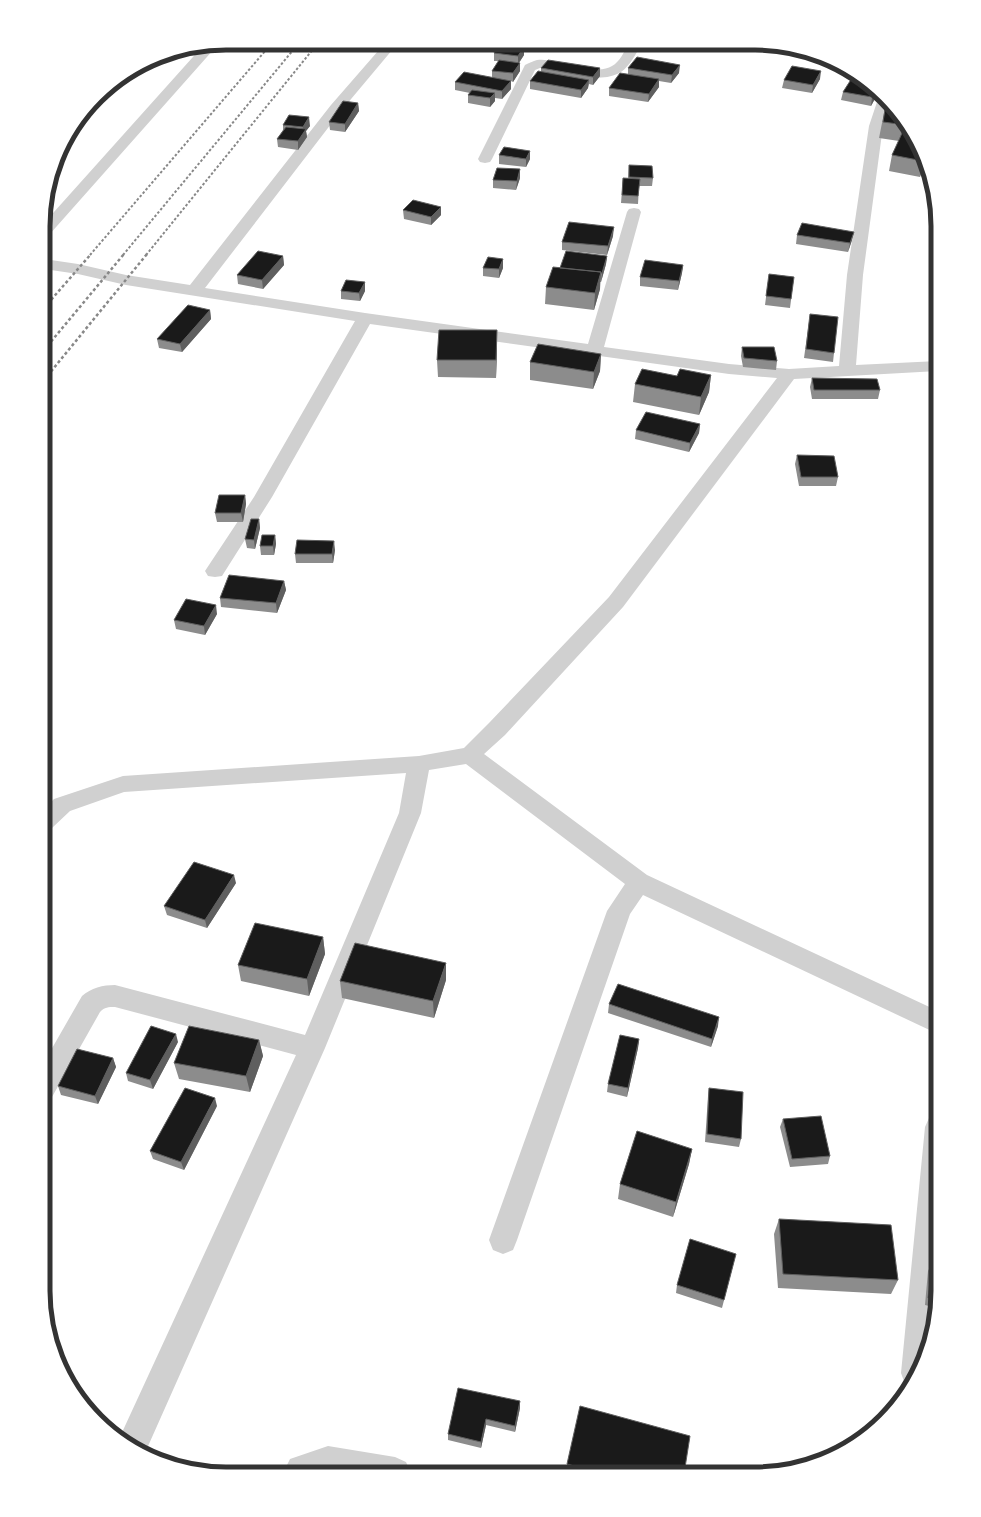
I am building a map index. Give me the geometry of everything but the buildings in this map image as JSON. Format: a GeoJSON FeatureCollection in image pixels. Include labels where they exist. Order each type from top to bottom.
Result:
{"type":"FeatureCollection","features":[{"type":"Feature","properties":{"kind":"street"},"geometry":{"type":"LineString","coordinates":[[194,291],[311,139],[387,50]]}},
{"type":"Feature","properties":{"kind":"street"},"geometry":{"type":"LineString","coordinates":[[485,159],[530,68],[538,64],[547,64],[600,74],[611,72],[618,68],[632,50]]}},
{"type":"Feature","properties":{"kind":"street"},"geometry":{"type":"LineString","coordinates":[[50,225],[205,52]]}},
{"type":"Feature","properties":{"kind":"street"},"geometry":{"type":"LineString","coordinates":[[847,370],[855,275],[876,126],[882,105]]}},
{"type":"Feature","properties":{"kind":"street"},"geometry":{"type":"LineString","coordinates":[[595,350],[634,212]]}},
{"type":"Feature","properties":{"kind":"street"},"geometry":{"type":"LineString","coordinates":[[50,265],[78,269],[126,280],[365,318],[729,369],[789,374],[931,366]]}},
{"type":"Feature","properties":{"kind":"street"},"geometry":{"type":"LineString","coordinates":[[215,571],[262,497],[365,318]]}},
{"type":"Feature","properties":{"kind":"street"},"geometry":{"type":"LineString","coordinates":[[50,816],[62,805],[122,784],[419,764],[470,754],[497,729],[616,602],[789,374]]}},
{"type":"Feature","properties":{"kind":"street"},"geometry":{"type":"LineString","coordinates":[[470,754],[639,882],[931,1020]]}},
{"type":"Feature","properties":{"kind":"street"},"geometry":{"type":"LineString","coordinates":[[134,1441],[312,1048],[410,813],[419,764]]}},
{"type":"Feature","properties":{"kind":"street"},"geometry":{"type":"LineString","coordinates":[[503,1240],[619,911],[639,882]]}},
{"type":"Feature","properties":{"kind":"street"},"geometry":{"type":"LineString","coordinates":[[50,1077],[91,1004],[102,996],[115,996],[312,1048]]}},
{"type":"Feature","properties":{"kind":"street"},"geometry":{"type":"LineString","coordinates":[[917,1360],[931,1205]]}},
{"type":"Feature","properties":{"kind":"street"},"geometry":{"type":"LineString","coordinates":[[311,1467],[328,1462],[358,1467]]}},
{"type":"Feature","properties":{"kind":"railway"},"geometry":{"type":"LineString","coordinates":[[90,255],[266,50]]}},
{"type":"Feature","properties":{"kind":"railway"},"geometry":{"type":"LineString","coordinates":[[123,255],[293,50]]}},
{"type":"Feature","properties":{"kind":"railway"},"geometry":{"type":"LineString","coordinates":[[146,255],[312,50]]}},
{"type":"Feature","properties":{"kind":"railway"},"geometry":{"type":"LineString","coordinates":[[50,301],[91,254]]}},
{"type":"Feature","properties":{"kind":"railway"},"geometry":{"type":"LineString","coordinates":[[50,343],[124,254]]}},
{"type":"Feature","properties":{"kind":"railway"},"geometry":{"type":"LineString","coordinates":[[50,373],[147,254]]}}]}
